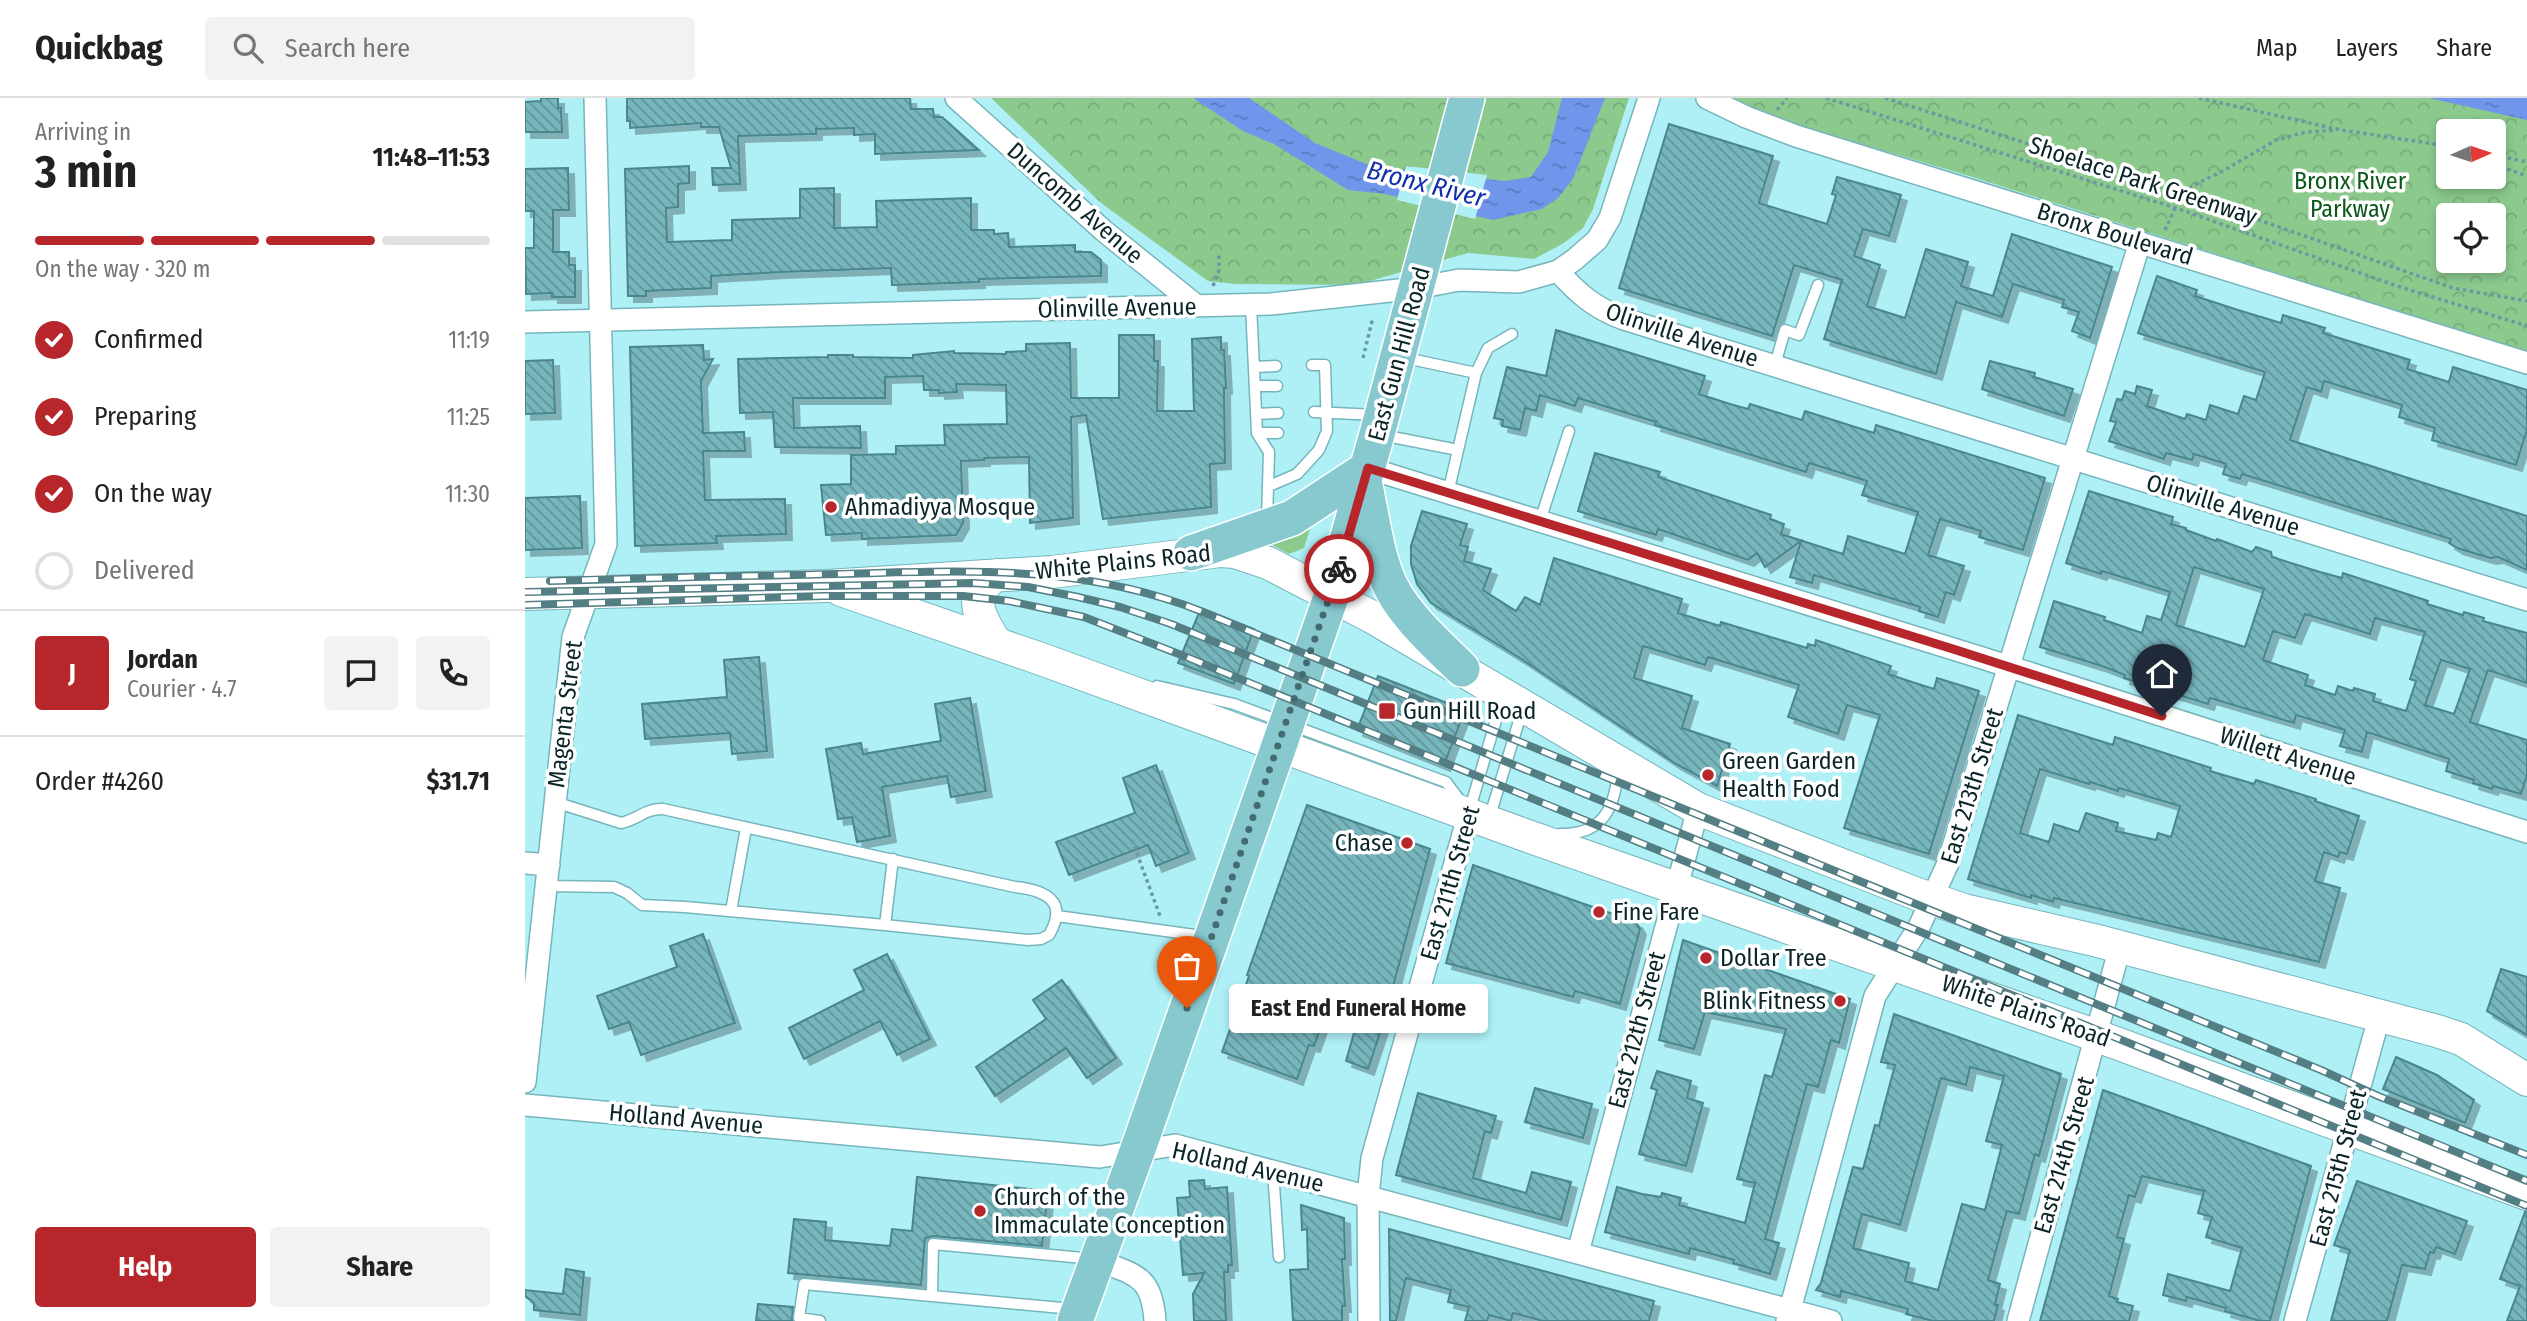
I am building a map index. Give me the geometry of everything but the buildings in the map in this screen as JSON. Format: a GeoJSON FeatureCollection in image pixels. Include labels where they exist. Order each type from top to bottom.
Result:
{"type":"FeatureCollection","features":[{"type":"Feature","properties":{"kind":"main road","name":"East Gun Hill Road"},"geometry":{"type":"LineString","coordinates":[[1077,1315],[1138,1149],[1331,597],[1467,98]]}},
{"type":"Feature","properties":{"kind":"main road"},"geometry":{"type":"LineString","coordinates":[[1191,553],[1265,528],[1304,511],[1366,475],[1385,571],[1392,588],[1415,620],[1462,669]]}},
{"type":"Feature","properties":{"kind":"main road","name":"White Plains Road"},"geometry":{"type":"LineString","coordinates":[[525,594],[827,586],[1075,570],[1191,553],[1234,552],[1292,573],[1331,597],[1372,617],[1698,809],[1933,900],[2380,1014],[2461,1040],[2527,1080]]}},
{"type":"Feature","properties":{"kind":"main road"},"geometry":{"type":"LineString","coordinates":[[996,643],[982,622],[978,604],[984,586],[997,575]]}},
{"type":"Feature","properties":{"kind":"main road","name":"White Plains Road"},"geometry":{"type":"LineString","coordinates":[[827,586],[1041,659],[1282,734],[1522,834],[2097,1036],[2527,1194]]}},
{"type":"Feature","properties":{"kind":"street","name":"Magenta Street"},"geometry":{"type":"LineString","coordinates":[[525,1082],[573,638],[605,544],[596,98]]}},
{"type":"Feature","properties":{"kind":"street","name":"Duncomb Avenue"},"geometry":{"type":"LineString","coordinates":[[956,98],[1104,231],[1197,306]]}},
{"type":"Feature","properties":{"kind":"street"},"geometry":{"type":"LineString","coordinates":[[1557,271],[1589,248],[1607,226],[1649,98]]}},
{"type":"Feature","properties":{"kind":"street","name":"Bronx Boulevard"},"geometry":{"type":"LineString","coordinates":[[1707,98],[1788,133],[2527,363]]}},
{"type":"Feature","properties":{"kind":"street","name":"East 213th Street"},"geometry":{"type":"LineString","coordinates":[[1789,1316],[1873,1002],[1933,900],[1948,863],[2140,242]]}},
{"type":"Feature","properties":{"kind":"street","name":"Olinville Avenue"},"geometry":{"type":"LineString","coordinates":[[525,322],[1251,305],[1417,288],[1459,280],[1519,282],[1557,271],[1581,296],[1609,314],[2527,600]]}},
{"type":"Feature","properties":{"kind":"street","name":"Willett Avenue"},"geometry":{"type":"LineString","coordinates":[[1366,475],[1448,493],[1540,521],[2009,666],[2527,832]]}},
{"type":"Feature","properties":{"kind":"street","name":"East 212th Street"},"geometry":{"type":"LineString","coordinates":[[1577,1252],[1698,809]]}},
{"type":"Feature","properties":{"kind":"street","name":"East 211th Street"},"geometry":{"type":"LineString","coordinates":[[1369,1321],[1369,1196],[1372,1157],[1479,817]]}},
{"type":"Feature","properties":{"kind":"street"},"geometry":{"type":"LineString","coordinates":[[525,863],[549,865]]}},
{"type":"Feature","properties":{"kind":"street","name":"East 214th Street"},"geometry":{"type":"LineString","coordinates":[[2018,1321],[2120,947]]}},
{"type":"Feature","properties":{"kind":"street","name":"East 215th Street"},"geometry":{"type":"LineString","coordinates":[[2295,1321],[2380,1014]]}},
{"type":"Feature","properties":{"kind":"street","name":"Holland Avenue"},"geometry":{"type":"LineString","coordinates":[[525,1105],[1100,1157],[1175,1145],[1577,1252],[1789,1316],[1831,1321]]}},
{"type":"Feature","properties":{"kind":"street"},"geometry":{"type":"LineString","coordinates":[[1097,1259],[1143,1280],[1150,1293],[1155,1321]]}},
{"type":"Feature","properties":{"kind":"lane"},"geometry":{"type":"LineString","coordinates":[[1775,365],[1785,330],[1799,335],[1818,285]]}},
{"type":"Feature","properties":{"kind":"lane"},"geometry":{"type":"LineString","coordinates":[[1251,305],[1257,433],[1269,452],[1265,528]]}},
{"type":"Feature","properties":{"kind":"lane"},"geometry":{"type":"LineString","coordinates":[[1448,493],[1476,373],[1488,348],[1512,334]]}},
{"type":"Feature","properties":{"kind":"lane"},"geometry":{"type":"LineString","coordinates":[[1398,356],[1476,373]]}},
{"type":"Feature","properties":{"kind":"lane"},"geometry":{"type":"LineString","coordinates":[[1269,486],[1297,474],[1319,450],[1327,431],[1325,365],[1312,365]]}},
{"type":"Feature","properties":{"kind":"lane"},"geometry":{"type":"LineString","coordinates":[[1254,367],[1276,366]]}},
{"type":"Feature","properties":{"kind":"lane"},"geometry":{"type":"LineString","coordinates":[[1312,384],[1326,384]]}},
{"type":"Feature","properties":{"kind":"lane"},"geometry":{"type":"LineString","coordinates":[[1255,386],[1277,386]]}},
{"type":"Feature","properties":{"kind":"lane"},"geometry":{"type":"LineString","coordinates":[[1314,412],[1327,411],[1458,450]]}},
{"type":"Feature","properties":{"kind":"lane"},"geometry":{"type":"LineString","coordinates":[[1256,414],[1278,413]]}},
{"type":"Feature","properties":{"kind":"lane"},"geometry":{"type":"LineString","coordinates":[[1314,432],[1327,431]]}},
{"type":"Feature","properties":{"kind":"lane"},"geometry":{"type":"LineString","coordinates":[[1540,521],[1569,431]]}},
{"type":"Feature","properties":{"kind":"lane"},"geometry":{"type":"LineString","coordinates":[[1257,433],[1278,433]]}},
{"type":"Feature","properties":{"kind":"lane","name":"White Plains Road"},"geometry":{"type":"LineString","coordinates":[[1041,659],[1131,680]]}},
{"type":"Feature","properties":{"kind":"lane","name":"White Plains Road"},"geometry":{"type":"LineString","coordinates":[[1144,683],[1234,704],[1282,734]]}},
{"type":"Feature","properties":{"kind":"lane","name":"East 211th Street"},"geometry":{"type":"LineString","coordinates":[[1479,817],[1514,699]]}},
{"type":"Feature","properties":{"kind":"lane","name":"East 211th Street"},"geometry":{"type":"LineString","coordinates":[[1479,817],[1514,699]]}},
{"type":"Feature","properties":{"kind":"lane","name":"White Plains Road"},"geometry":{"type":"LineString","coordinates":[[1522,834],[1571,835],[1594,827],[1605,816],[1612,802],[1618,760]]}},
{"type":"Feature","properties":{"kind":"lane"},"geometry":{"type":"LineString","coordinates":[[547,886],[608,886],[620,889],[642,905],[1028,940],[1049,935],[1057,916],[1052,900],[1046,893],[1036,889],[1015,887],[653,808],[631,821],[621,823],[555,802]]}},
{"type":"Feature","properties":{"kind":"lane"},"geometry":{"type":"LineString","coordinates":[[731,911],[745,828]]}},
{"type":"Feature","properties":{"kind":"lane"},"geometry":{"type":"LineString","coordinates":[[885,925],[893,859]]}},
{"type":"Feature","properties":{"kind":"lane"},"geometry":{"type":"LineString","coordinates":[[1057,916],[1211,938]]}},
{"type":"Feature","properties":{"kind":"lane"},"geometry":{"type":"LineString","coordinates":[[1273,1171],[1279,1257]]}},
{"type":"Feature","properties":{"kind":"lane"},"geometry":{"type":"LineString","coordinates":[[932,1296],[933,1244],[1097,1259]]}},
{"type":"Feature","properties":{"kind":"lane"},"geometry":{"type":"LineString","coordinates":[[820,1321],[799,1318],[804,1283],[1077,1315]]}},
{"type":"Feature","properties":{"kind":"path","name":"Shoelace Park Greenway"},"geometry":{"type":"LineString","coordinates":[[1826,98],[2176,208],[2397,286],[2527,326]]}},
{"type":"Feature","properties":{"kind":"path","name":"Shoelace Park Greenway"},"geometry":{"type":"LineString","coordinates":[[1885,98],[2182,193],[2453,288],[2527,302]]}},
{"type":"Feature","properties":{"kind":"path"},"geometry":{"type":"LineString","coordinates":[[2199,98],[2341,130],[2436,144]]}},
{"type":"Feature","properties":{"kind":"path"},"geometry":{"type":"LineString","coordinates":[[2176,208],[2182,193],[2276,139],[2306,132],[2341,130]]}},
{"type":"Feature","properties":{"kind":"path"},"geometry":{"type":"LineString","coordinates":[[2506,158],[2527,162]]}},
{"type":"Feature","properties":{"kind":"path"},"geometry":{"type":"LineString","coordinates":[[2506,168],[2527,176]]}},
{"type":"Feature","properties":{"kind":"path"},"geometry":{"type":"LineString","coordinates":[[1213,286],[1219,270],[1219,252]]}},
{"type":"Feature","properties":{"kind":"path"},"geometry":{"type":"LineString","coordinates":[[1363,358],[1373,317]]}},
{"type":"Feature","properties":{"kind":"path"},"geometry":{"type":"LineString","coordinates":[[1132,840],[1165,931]]}},
{"type":"Feature","properties":{"kind":"green space"},"geometry":{"type":"Polygon","coordinates":[[[991,98],[1629,98],[1593,209],[1583,228],[1564,243],[1534,259],[1468,253],[1356,285],[1236,284],[1208,281],[1101,203],[991,98]]]}},
{"type":"Feature","properties":{"kind":"green space","name":"Bronx River Parkway"},"geometry":{"type":"Polygon","coordinates":[[[1727,98],[2527,98],[2527,352],[1966,175],[1787,122],[1727,98]]]}},
{"type":"Feature","properties":{"kind":"green space"},"geometry":{"type":"Polygon","coordinates":[[[1312,523],[1304,548],[1289,554],[1267,542],[1312,523]]]}},
{"type":"Feature","properties":{"kind":"water","name":"Bronx River"},"geometry":{"type":"Polygon","coordinates":[[[1193,98],[1249,98],[1315,143],[1374,167],[1505,181],[1531,177],[1548,152],[1562,98],[1605,98],[1573,179],[1558,198],[1542,209],[1493,220],[1385,194],[1348,190],[1274,144],[1243,131],[1193,98]]]}},
{"type":"Feature","properties":{"kind":"water"},"geometry":{"type":"Polygon","coordinates":[[[2429,98],[2527,98],[2527,120],[2429,98]]]}},
{"type":"Feature","properties":{"kind":"pier"},"geometry":{"type":"Polygon","coordinates":[[[1406,166],[1487,175],[1475,219],[1397,200],[1406,166]]]}},
{"type":"Feature","properties":{"kind":"railway"},"geometry":{"type":"LineString","coordinates":[[550,581],[977,572],[1067,578],[1157,596],[1203,612],[2527,1155]]}},
{"type":"Feature","properties":{"kind":"railway"},"geometry":{"type":"LineString","coordinates":[[525,592],[974,583],[1028,587],[1120,607],[1171,624],[2527,1181]]}},
{"type":"Feature","properties":{"kind":"railway"},"geometry":{"type":"LineString","coordinates":[[525,605],[824,596],[963,596],[1009,601],[1084,617],[2527,1206]]}},
{"type":"Feature","properties":{"kind":"way so far"},"geometry":{"type":"LineString","coordinates":[[1187,1008],[1339,569]]}},
{"type":"Feature","properties":{"kind":"place","name":"Ahmadiyya Mosque"},"geometry":{"type":"Point","coordinates":[831,507]}},
{"type":"Feature","properties":{"kind":"place","name":"Gun Hill Road"},"geometry":{"type":"Point","coordinates":[1387,711]}},
{"type":"Feature","properties":{"kind":"place","name":"Green Garden Health Food"},"geometry":{"type":"Point","coordinates":[1708,775]}},
{"type":"Feature","properties":{"kind":"place","name":"Chase"},"geometry":{"type":"Point","coordinates":[1407,843]}},
{"type":"Feature","properties":{"kind":"place","name":"Fine Fare"},"geometry":{"type":"Point","coordinates":[1599,912]}},
{"type":"Feature","properties":{"kind":"place","name":"Dollar Tree"},"geometry":{"type":"Point","coordinates":[1706,958]}},
{"type":"Feature","properties":{"kind":"place","name":"Blink Fitness"},"geometry":{"type":"Point","coordinates":[1840,1001]}},
{"type":"Feature","properties":{"kind":"place","name":"East End Funeral Home"},"geometry":{"type":"Point","coordinates":[1187,1008]}},
{"type":"Feature","properties":{"kind":"place","name":"Church of the Immaculate Conception"},"geometry":{"type":"Point","coordinates":[980,1211]}},
{"type":"Feature","properties":{"kind":"route"},"geometry":{"type":"LineString","coordinates":[[1339,569],[1368,468],[2009,666],[2162,716]]}}]}
